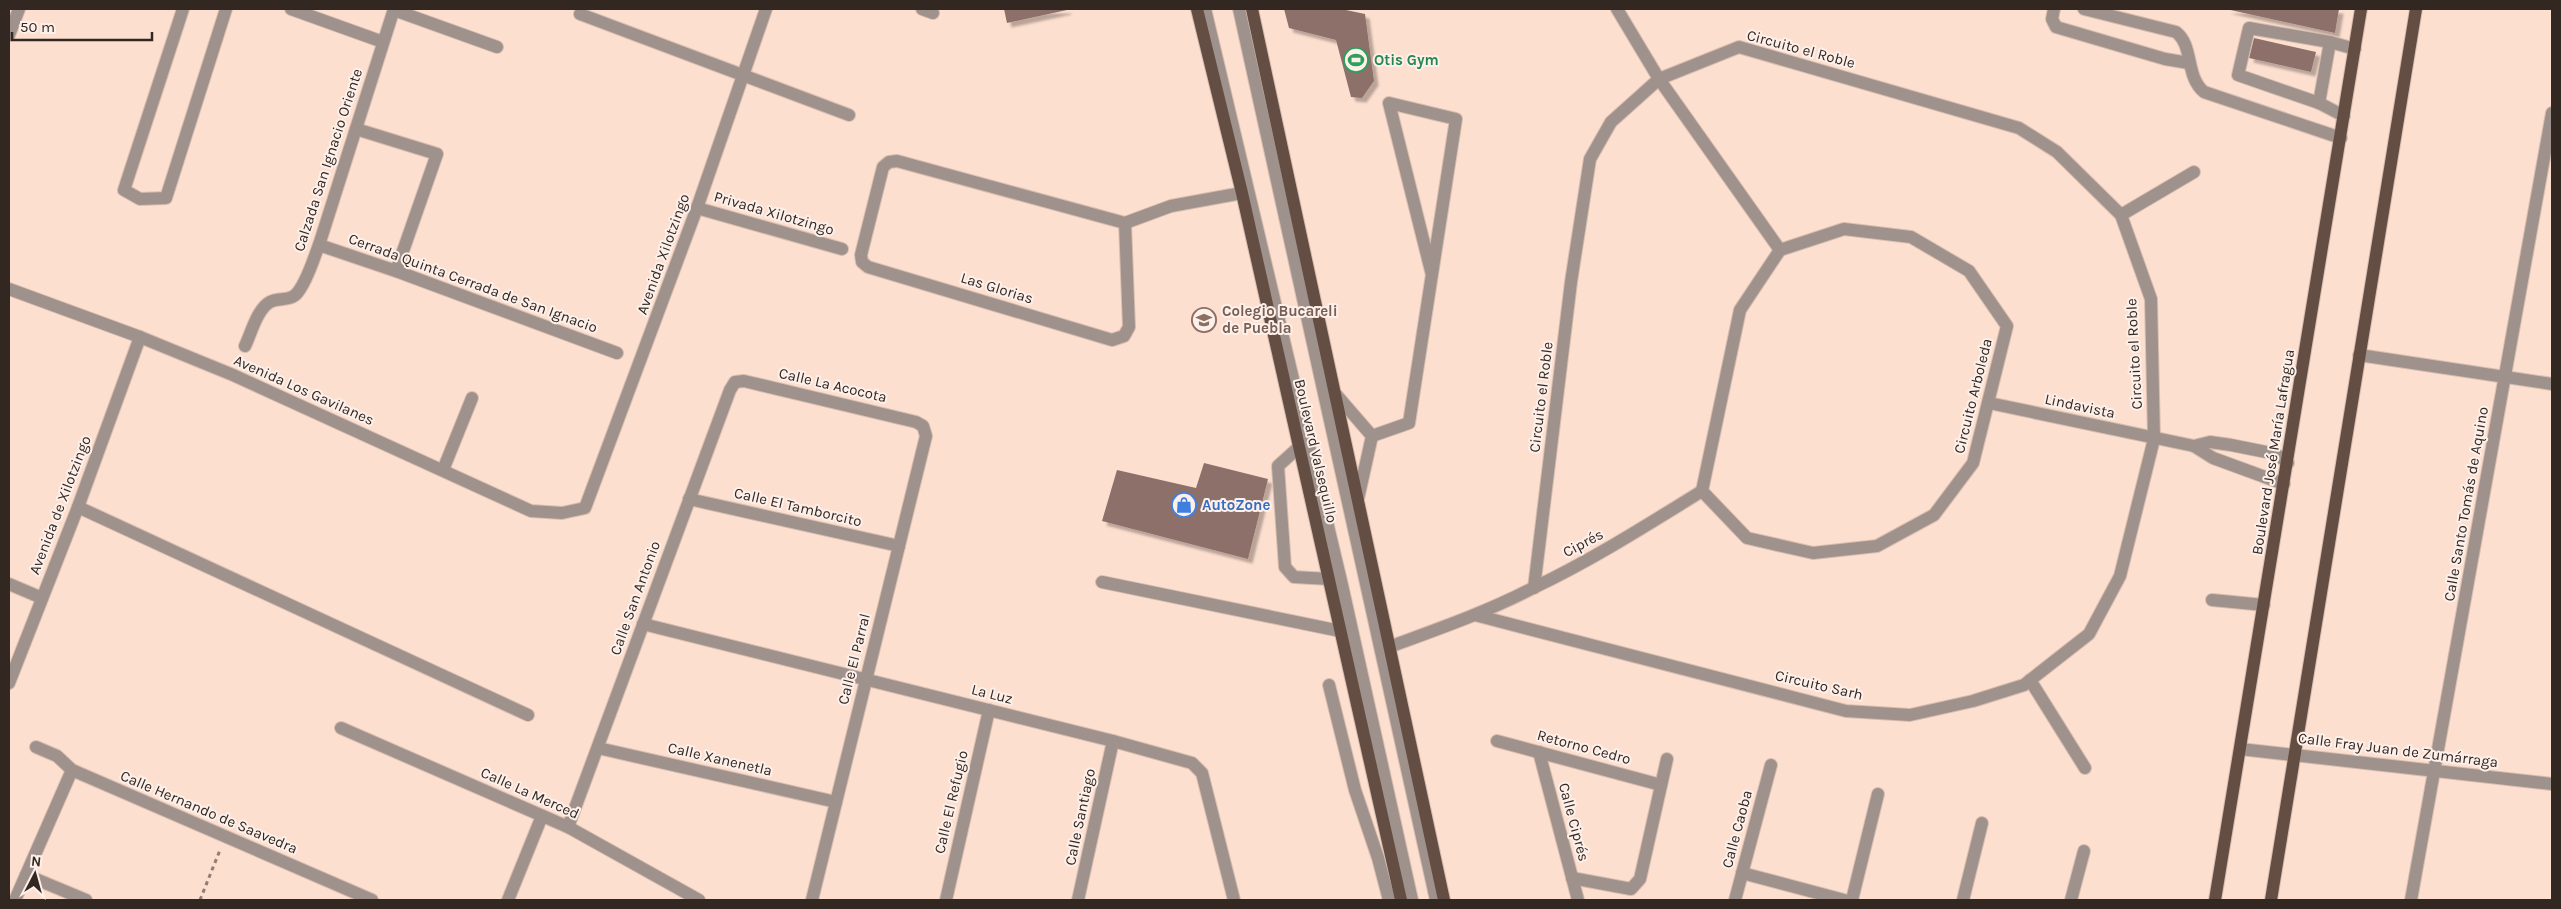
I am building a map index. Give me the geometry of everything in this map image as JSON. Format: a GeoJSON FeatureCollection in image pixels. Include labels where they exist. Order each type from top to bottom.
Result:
{"type":"FeatureCollection","features":[{"type":"Feature","properties":{"kind":"main road","name":"Boulevard Valsequillo"},"geometry":{"type":"LineString","coordinates":[[1197,9],[1242,193],[1401,900]]}},
{"type":"Feature","properties":{"kind":"main road","name":"Boulevard Valsequillo"},"geometry":{"type":"LineString","coordinates":[[1252,9],[1444,900]]}},
{"type":"Feature","properties":{"kind":"main road","name":"Boulevard José María Lafragua"},"geometry":{"type":"LineString","coordinates":[[2215,900],[2361,9]]}},
{"type":"Feature","properties":{"kind":"main road"},"geometry":{"type":"LineString","coordinates":[[2271,900],[2416,9]]}},
{"type":"Feature","properties":{"kind":"street"},"geometry":{"type":"LineString","coordinates":[[9,36],[19,9]]}},
{"type":"Feature","properties":{"kind":"street"},"geometry":{"type":"LineString","coordinates":[[183,9],[124,190],[140,199],[166,198],[226,9]]}},
{"type":"Feature","properties":{"kind":"street"},"geometry":{"type":"LineString","coordinates":[[291,9],[383,42]]}},
{"type":"Feature","properties":{"kind":"street"},"geometry":{"type":"LineString","coordinates":[[394,9],[496,47]]}},
{"type":"Feature","properties":{"kind":"street","name":"Calzada San Ignacio Oriente"},"geometry":{"type":"LineString","coordinates":[[245,346],[264,306],[272,300],[289,299],[298,294],[319,245],[394,9]]}},
{"type":"Feature","properties":{"kind":"street","name":"Avenida Xilotzingo"},"geometry":{"type":"LineString","coordinates":[[584,508],[697,208],[766,9]]}},
{"type":"Feature","properties":{"kind":"street"},"geometry":{"type":"LineString","coordinates":[[1205,9],[1342,585],[1412,900]]}},
{"type":"Feature","properties":{"kind":"street"},"geometry":{"type":"LineString","coordinates":[[1239,9],[1436,900]]}},
{"type":"Feature","properties":{"kind":"street"},"geometry":{"type":"LineString","coordinates":[[1617,9],[1659,80],[1780,250],[1740,310],[1702,491]]}},
{"type":"Feature","properties":{"kind":"street"},"geometry":{"type":"LineString","coordinates":[[2054,9],[2052,19],[2056,27],[2164,59],[2189,63]]}},
{"type":"Feature","properties":{"kind":"street"},"geometry":{"type":"LineString","coordinates":[[2084,9],[2176,32],[2184,38],[2196,85],[2204,92],[2341,138]]}},
{"type":"Feature","properties":{"kind":"street"},"geometry":{"type":"LineString","coordinates":[[580,14],[849,115]]}},
{"type":"Feature","properties":{"kind":"street"},"geometry":{"type":"LineString","coordinates":[[2344,116],[2319,103],[2238,76],[2249,28],[2330,42],[2354,49]]}},
{"type":"Feature","properties":{"kind":"street"},"geometry":{"type":"LineString","coordinates":[[2319,103],[2330,42]]}},
{"type":"Feature","properties":{"kind":"street","name":"Circuito el Roble"},"geometry":{"type":"LineString","coordinates":[[1534,588],[1571,282],[1590,159],[1611,122],[1659,80],[1739,47],[2019,128],[2057,152],[2121,214],[2150,299],[2154,438]]}},
{"type":"Feature","properties":{"kind":"street"},"geometry":{"type":"LineString","coordinates":[[1372,436],[1409,424],[1432,275],[1456,119],[1389,103],[1432,275]]}},
{"type":"Feature","properties":{"kind":"street","name":"Calle Santo Tomás de Aquino"},"geometry":{"type":"LineString","coordinates":[[2411,900],[2552,113]]}},
{"type":"Feature","properties":{"kind":"street"},"geometry":{"type":"LineString","coordinates":[[356,129],[437,154],[396,271]]}},
{"type":"Feature","properties":{"kind":"street","name":"Las Glorias"},"geometry":{"type":"LineString","coordinates":[[897,161],[1125,223],[1129,327],[1124,336],[1112,340],[868,267],[862,262],[861,255],[883,167],[889,162],[897,161]]}},
{"type":"Feature","properties":{"kind":"street"},"geometry":{"type":"LineString","coordinates":[[2121,214],[2194,172]]}},
{"type":"Feature","properties":{"kind":"street"},"geometry":{"type":"LineString","coordinates":[[1125,223],[1171,206],[1242,193]]}},
{"type":"Feature","properties":{"kind":"street","name":"Privada Xilotzingo"},"geometry":{"type":"LineString","coordinates":[[697,208],[842,249]]}},
{"type":"Feature","properties":{"kind":"street","name":"Circuito Arboleda"},"geometry":{"type":"LineString","coordinates":[[1702,491],[1747,538],[1812,553],[1877,546],[1934,515],[1973,463],[2007,326],[1969,271],[1911,237],[1844,229],[1780,250]]}},
{"type":"Feature","properties":{"kind":"street","name":"Cerrada Quinta Cerrada de San Ignacio"},"geometry":{"type":"LineString","coordinates":[[319,245],[396,271],[617,353]]}},
{"type":"Feature","properties":{"kind":"street","name":"Avenida Los Gavilanes"},"geometry":{"type":"LineString","coordinates":[[9,289],[140,337],[233,375],[531,511],[562,513],[584,508]]}},
{"type":"Feature","properties":{"kind":"street","name":"Avenida de Xilotzingo"},"geometry":{"type":"LineString","coordinates":[[9,682],[78,507],[140,337]]}},
{"type":"Feature","properties":{"kind":"street"},"geometry":{"type":"LineString","coordinates":[[2360,355],[2552,384]]}},
{"type":"Feature","properties":{"kind":"street","name":"Calle La Acocota"},"geometry":{"type":"LineString","coordinates":[[735,382],[744,381],[916,422],[923,426]]}},
{"type":"Feature","properties":{"kind":"street","name":"Calle San Antonio"},"geometry":{"type":"LineString","coordinates":[[568,827],[689,499],[735,382]]}},
{"type":"Feature","properties":{"kind":"street"},"geometry":{"type":"LineString","coordinates":[[1333,391],[1372,436]]}},
{"type":"Feature","properties":{"kind":"street"},"geometry":{"type":"LineString","coordinates":[[443,470],[472,398]]}},
{"type":"Feature","properties":{"kind":"street","name":"Lindavista"},"geometry":{"type":"LineString","coordinates":[[1989,403],[2194,446],[2213,458],[2284,484]]}},
{"type":"Feature","properties":{"kind":"street","name":"Calle El Parral"},"geometry":{"type":"LineString","coordinates":[[812,900],[926,436],[923,426]]}},
{"type":"Feature","properties":{"kind":"street"},"geometry":{"type":"LineString","coordinates":[[1358,499],[1372,436]]}},
{"type":"Feature","properties":{"kind":"street","name":"Circuito Sarh"},"geometry":{"type":"LineString","coordinates":[[1476,615],[1846,711],[1910,715],[1981,698],[2024,685],[2089,634],[2120,576],[2154,438]]}},
{"type":"Feature","properties":{"kind":"street","name":"Lindavista"},"geometry":{"type":"LineString","coordinates":[[2194,446],[2210,442],[2231,445],[2276,454],[2288,463]]}},
{"type":"Feature","properties":{"kind":"street"},"geometry":{"type":"LineString","coordinates":[[1299,447],[1278,466],[1285,567],[1294,577],[1329,580]]}},
{"type":"Feature","properties":{"kind":"street","name":"Ciprés"},"geometry":{"type":"LineString","coordinates":[[1476,615],[1534,588],[1622,541],[1702,491]]}},
{"type":"Feature","properties":{"kind":"street","name":"Calle El Tamborcito"},"geometry":{"type":"LineString","coordinates":[[689,499],[899,546]]}},
{"type":"Feature","properties":{"kind":"street"},"geometry":{"type":"LineString","coordinates":[[78,507],[528,715]]}},
{"type":"Feature","properties":{"kind":"street"},"geometry":{"type":"LineString","coordinates":[[1102,582],[1340,631]]}},
{"type":"Feature","properties":{"kind":"street"},"geometry":{"type":"LineString","coordinates":[[9,584],[42,598]]}},
{"type":"Feature","properties":{"kind":"street"},"geometry":{"type":"LineString","coordinates":[[2212,600],[2264,605]]}},
{"type":"Feature","properties":{"kind":"street"},"geometry":{"type":"LineString","coordinates":[[1389,647],[1476,615]]}},
{"type":"Feature","properties":{"kind":"street","name":"La Luz"},"geometry":{"type":"LineString","coordinates":[[643,624],[1113,741],[1198,767],[1202,773],[1234,900]]}},
{"type":"Feature","properties":{"kind":"street"},"geometry":{"type":"LineString","coordinates":[[2030,680],[2085,768]]}},
{"type":"Feature","properties":{"kind":"street"},"geometry":{"type":"LineString","coordinates":[[1329,685],[1355,790],[1378,858],[1389,900]]}},
{"type":"Feature","properties":{"kind":"street","name":"Calle El Refugio"},"geometry":{"type":"LineString","coordinates":[[946,900],[989,710]]}},
{"type":"Feature","properties":{"kind":"street","name":"Calle La Merced"},"geometry":{"type":"LineString","coordinates":[[341,728],[568,827],[699,900]]}},
{"type":"Feature","properties":{"kind":"street","name":"Calle Santiago"},"geometry":{"type":"LineString","coordinates":[[1078,900],[1113,741]]}},
{"type":"Feature","properties":{"kind":"street","name":"Retorno Cedro"},"geometry":{"type":"LineString","coordinates":[[1497,741],[1661,785]]}},
{"type":"Feature","properties":{"kind":"street","name":"Calle Hernando de Saavedra"},"geometry":{"type":"LineString","coordinates":[[36,748],[57,756],[72,770],[372,900]]}},
{"type":"Feature","properties":{"kind":"street","name":"Calle Xanenetla"},"geometry":{"type":"LineString","coordinates":[[598,748],[836,802]]}},
{"type":"Feature","properties":{"kind":"street","name":"Calle Fray Juan de Zumárraga"},"geometry":{"type":"LineString","coordinates":[[2240,748],[2552,784]]}},
{"type":"Feature","properties":{"kind":"street","name":"Calle Ciprés"},"geometry":{"type":"LineString","coordinates":[[1539,752],[1578,900]]}},
{"type":"Feature","properties":{"kind":"street"},"geometry":{"type":"LineString","coordinates":[[1572,878],[1631,889],[1637,884],[1640,879],[1667,760]]}},
{"type":"Feature","properties":{"kind":"street","name":"Calle Caoba"},"geometry":{"type":"LineString","coordinates":[[1735,900],[1771,765]]}},
{"type":"Feature","properties":{"kind":"street"},"geometry":{"type":"LineString","coordinates":[[15,900],[72,770]]}},
{"type":"Feature","properties":{"kind":"street"},"geometry":{"type":"LineString","coordinates":[[1852,900],[1878,794]]}},
{"type":"Feature","properties":{"kind":"street"},"geometry":{"type":"LineString","coordinates":[[508,900],[542,816]]}},
{"type":"Feature","properties":{"kind":"street"},"geometry":{"type":"LineString","coordinates":[[1963,900],[1982,823]]}},
{"type":"Feature","properties":{"kind":"street"},"geometry":{"type":"LineString","coordinates":[[2071,900],[2084,851]]}},
{"type":"Feature","properties":{"kind":"street"},"geometry":{"type":"LineString","coordinates":[[1378,858],[1391,854]]}},
{"type":"Feature","properties":{"kind":"street"},"geometry":{"type":"LineString","coordinates":[[1742,873],[1844,900]]}},
{"type":"Feature","properties":{"kind":"street"},"geometry":{"type":"LineString","coordinates":[[26,875],[86,900]]}},
{"type":"Feature","properties":{"kind":"path"},"geometry":{"type":"LineString","coordinates":[[200,900],[226,837]]}},
{"type":"Feature","properties":{"kind":"building"},"geometry":{"type":"Polygon","coordinates":[[[1004,9],[1067,9],[1067,10],[1007,23],[1004,9]]]}},
{"type":"Feature","properties":{"kind":"building","name":"Otis Gym"},"geometry":{"type":"Polygon","coordinates":[[[1284,9],[1341,9],[1365,14],[1374,81],[1362,98],[1351,97],[1336,40],[1289,28],[1284,9]]]}},
{"type":"Feature","properties":{"kind":"building"},"geometry":{"type":"Polygon","coordinates":[[[2226,9],[2339,9],[2335,33],[2226,9]]]}},
{"type":"Feature","properties":{"kind":"building"},"geometry":{"type":"Polygon","coordinates":[[[2254,38],[2316,52],[2311,72],[2249,58],[2254,38]]]}},
{"type":"Feature","properties":{"kind":"building","name":"AutoZone"},"geometry":{"type":"Polygon","coordinates":[[[1204,463],[1268,479],[1248,559],[1102,521],[1117,470],[1196,488],[1204,463]]]}},
{"type":"Feature","properties":{"kind":"place","name":"Otis Gym"},"geometry":{"type":"Point","coordinates":[1356,60]}},
{"type":"Feature","properties":{"kind":"place","name":"Colegio Bucareli de Puebla"},"geometry":{"type":"Point","coordinates":[1204,320]}},
{"type":"Feature","properties":{"kind":"place","name":"AutoZone"},"geometry":{"type":"Point","coordinates":[1184,505]}}]}
